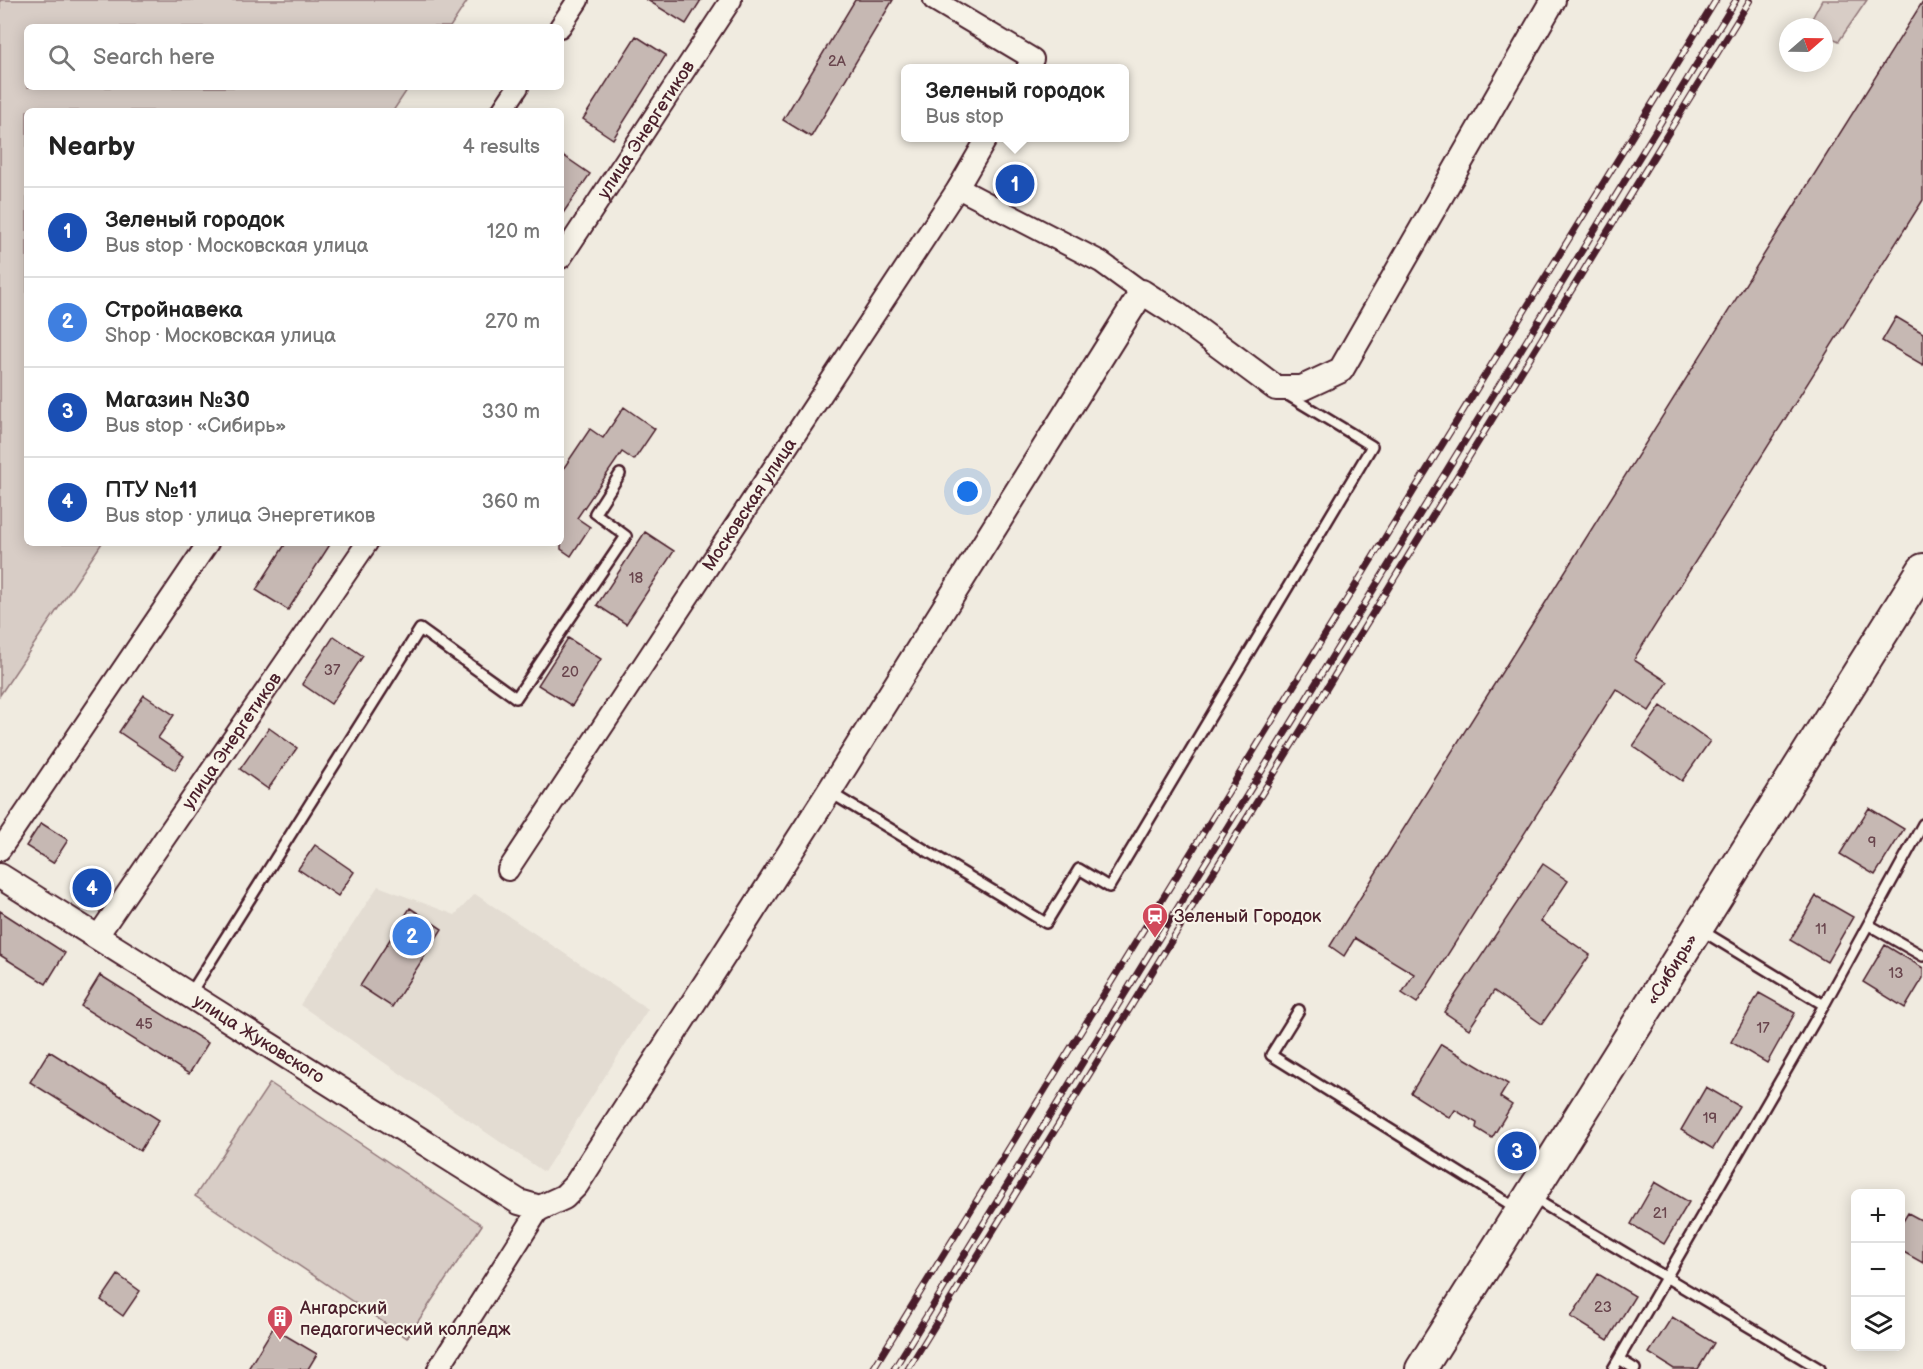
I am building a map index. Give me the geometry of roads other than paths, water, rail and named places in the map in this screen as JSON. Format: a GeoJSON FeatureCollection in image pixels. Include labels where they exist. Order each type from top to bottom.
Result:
{"type":"FeatureCollection","features":[{"type":"Feature","properties":{"kind":"main road","name":"«Сибирь»"},"geometry":{"type":"LineString","coordinates":[[1421,1369],[1917,583]]}},
{"type":"Feature","properties":{"kind":"street"},"geometry":{"type":"LineString","coordinates":[[562,24],[578,0]]}},
{"type":"Feature","properties":{"kind":"street","name":"улица Энергетиков"},"geometry":{"type":"LineString","coordinates":[[564,253],[731,0]]}},
{"type":"Feature","properties":{"kind":"street"},"geometry":{"type":"LineString","coordinates":[[934,0],[1030,64]]}},
{"type":"Feature","properties":{"kind":"street"},"geometry":{"type":"LineString","coordinates":[[958,188],[1101,262],[1175,313],[1276,388],[1302,388],[1341,370],[1553,0]]}},
{"type":"Feature","properties":{"kind":"street"},"geometry":{"type":"LineString","coordinates":[[504,108],[516,90]]}},
{"type":"Feature","properties":{"kind":"street","name":"Московская улица"},"geometry":{"type":"LineString","coordinates":[[508,870],[958,188],[985,142]]}},
{"type":"Feature","properties":{"kind":"street"},"geometry":{"type":"LineString","coordinates":[[438,1369],[530,1205],[564,1197],[576,1185],[829,792],[1143,292]]}},
{"type":"Feature","properties":{"kind":"street"},"geometry":{"type":"LineString","coordinates":[[0,850],[206,546]]}},
{"type":"Feature","properties":{"kind":"street","name":"улица Энергетиков"},"geometry":{"type":"LineString","coordinates":[[97,937],[365,546]]}},
{"type":"Feature","properties":{"kind":"street","name":"улица Жуковского"},"geometry":{"type":"LineString","coordinates":[[0,876],[188,996],[530,1205]]}},
{"type":"Feature","properties":{"kind":"lane"},"geometry":{"type":"LineString","coordinates":[[829,792],[1046,923],[1079,869],[1109,887],[1372,446],[1276,388]]}},
{"type":"Feature","properties":{"kind":"lane"},"geometry":{"type":"LineString","coordinates":[[188,996],[420,629],[516,698],[626,536],[595,513],[620,474]]}},
{"type":"Feature","properties":{"kind":"lane"},"geometry":{"type":"LineString","coordinates":[[1613,1369],[1824,1005],[1923,824]]}},
{"type":"Feature","properties":{"kind":"lane"},"geometry":{"type":"LineString","coordinates":[[1869,925],[1923,956]]}},
{"type":"Feature","properties":{"kind":"lane"},"geometry":{"type":"LineString","coordinates":[[1699,928],[1824,1005]]}},
{"type":"Feature","properties":{"kind":"lane"},"geometry":{"type":"LineString","coordinates":[[1299,1010],[1271,1055],[1525,1203],[1667,1278],[1820,1369]]}},
{"type":"Feature","properties":{"kind":"lane"},"geometry":{"type":"LineString","coordinates":[[1619,1359],[1635,1369]]}},
{"type":"Feature","properties":{"kind":"railway"},"geometry":{"type":"LineString","coordinates":[[873,1369],[1716,0]]}},
{"type":"Feature","properties":{"kind":"railway"},"geometry":{"type":"LineString","coordinates":[[894,1369],[1736,0]]}},
{"type":"Feature","properties":{"kind":"railway"},"geometry":{"type":"LineString","coordinates":[[908,1369],[1750,0]]}},
{"type":"Feature","properties":{"kind":"place","name":"Зеленый городок"},"geometry":{"type":"Point","coordinates":[1015,184]}},
{"type":"Feature","properties":{"kind":"place","name":"ПТУ №11"},"geometry":{"type":"Point","coordinates":[92,888]}},
{"type":"Feature","properties":{"kind":"place","name":"Стройнавека"},"geometry":{"type":"Point","coordinates":[412,936]}},
{"type":"Feature","properties":{"kind":"place","name":"Зеленый Городок"},"geometry":{"type":"Point","coordinates":[1155,939]}},
{"type":"Feature","properties":{"kind":"place","name":"Магазин №30"},"geometry":{"type":"Point","coordinates":[1517,1151]}},
{"type":"Feature","properties":{"kind":"place","name":"Ангарский педагогический колледж"},"geometry":{"type":"Point","coordinates":[280,1341]}}]}
